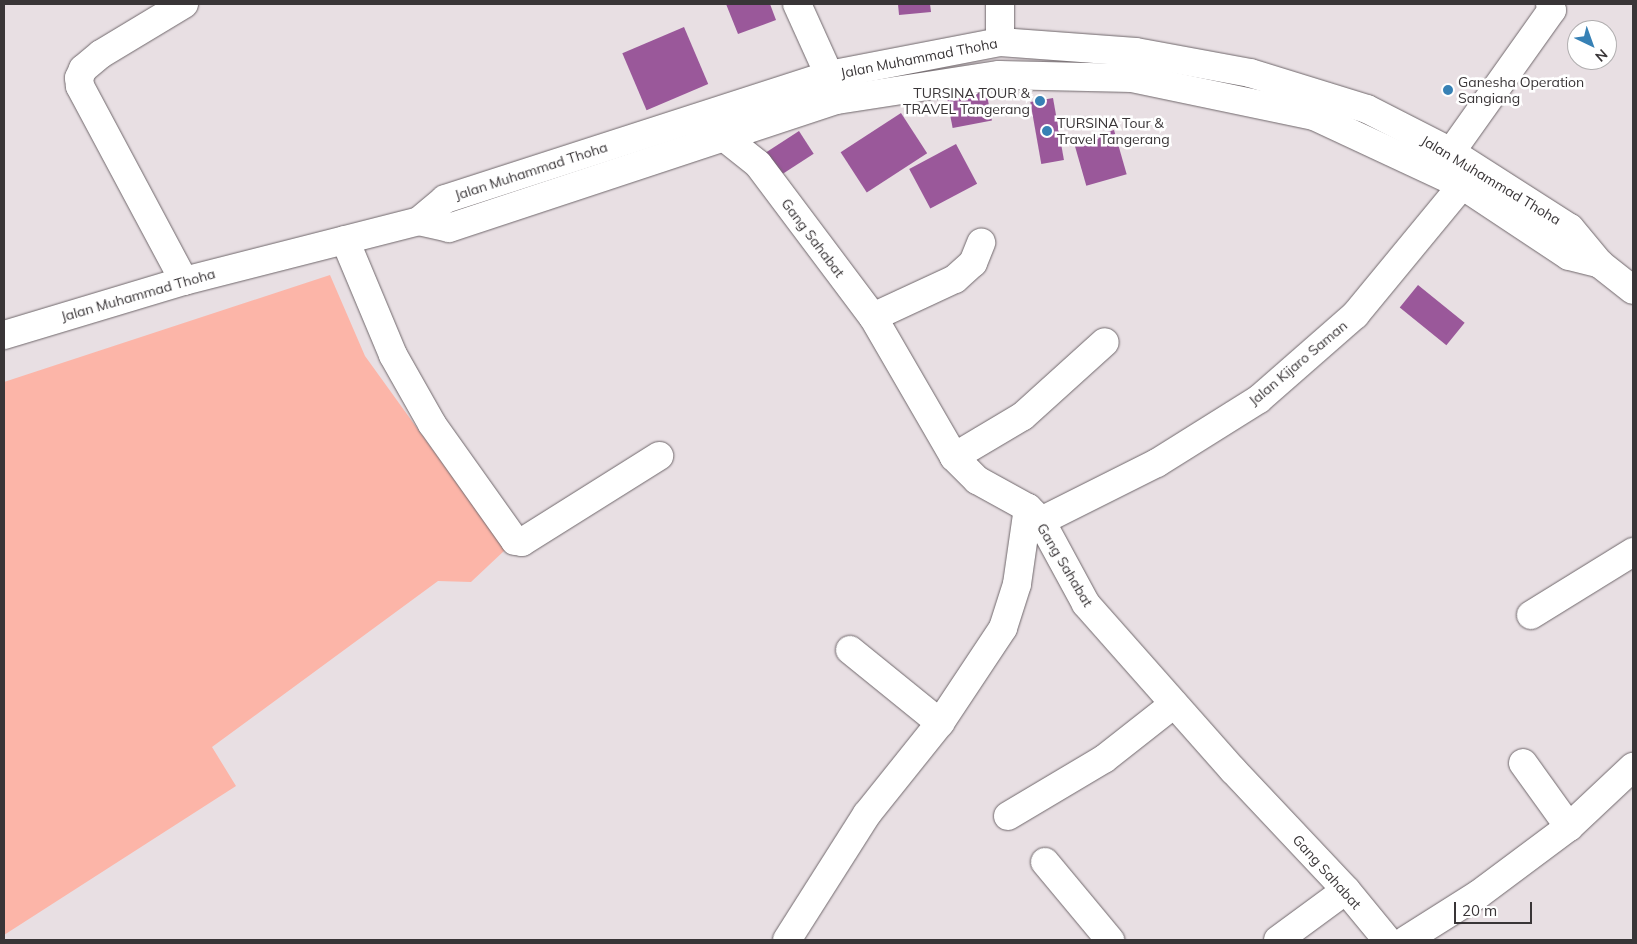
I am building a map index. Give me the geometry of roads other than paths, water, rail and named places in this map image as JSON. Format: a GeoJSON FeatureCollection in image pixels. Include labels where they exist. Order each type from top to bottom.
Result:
{"type":"FeatureCollection","features":[{"type":"Feature","properties":{"kind":"street"},"geometry":{"type":"LineString","coordinates":[[184,4],[101,54],[83,69],[79,78],[80,86],[184,281]]}},
{"type":"Feature","properties":{"kind":"street"},"geometry":{"type":"LineString","coordinates":[[797,4],[833,88]]}},
{"type":"Feature","properties":{"kind":"street"},"geometry":{"type":"LineString","coordinates":[[1000,4],[1000,42]]}},
{"type":"Feature","properties":{"kind":"street"},"geometry":{"type":"LineString","coordinates":[[1451,152],[1552,10],[1550,4]]}},
{"type":"Feature","properties":{"kind":"street","name":"Jalan Muhammad Thoha"},"geometry":{"type":"LineString","coordinates":[[4,335],[184,281],[419,221],[445,199],[1000,42],[1134,65],[1250,74],[1366,109],[1451,152],[1570,228],[1600,264],[1633,290]]}},
{"type":"Feature","properties":{"kind":"street","name":"Jalan Muhammad Thoha"},"geometry":{"type":"LineString","coordinates":[[419,221],[449,228],[724,137],[833,88],[1134,65],[1314,116],[1462,185],[1569,256],[1600,264]]}},
{"type":"Feature","properties":{"kind":"street","name":"Gang Sahabat"},"geometry":{"type":"LineString","coordinates":[[724,137],[758,164],[873,317],[954,457],[977,480],[1034,515],[1086,604],[1174,704],[1346,890],[1387,940]]}},
{"type":"Feature","properties":{"kind":"street","name":"Jalan Kijaro Saman"},"geometry":{"type":"LineString","coordinates":[[1034,515],[1156,463],[1259,399],[1355,315],[1462,185]]}},
{"type":"Feature","properties":{"kind":"street"},"geometry":{"type":"LineString","coordinates":[[345,240],[393,355],[432,424],[515,541],[522,542],[659,456]]}},
{"type":"Feature","properties":{"kind":"street"},"geometry":{"type":"LineString","coordinates":[[873,317],[955,279],[973,263],[980,244]]}},
{"type":"Feature","properties":{"kind":"street"},"geometry":{"type":"LineString","coordinates":[[954,457],[1022,416],[1105,342]]}},
{"type":"Feature","properties":{"kind":"street"},"geometry":{"type":"LineString","coordinates":[[787,940],[867,814],[940,723],[1003,628],[1017,584],[1034,515]]}},
{"type":"Feature","properties":{"kind":"street"},"geometry":{"type":"LineString","coordinates":[[1531,615],[1633,552]]}},
{"type":"Feature","properties":{"kind":"street"},"geometry":{"type":"LineString","coordinates":[[850,650],[940,723]]}},
{"type":"Feature","properties":{"kind":"street"},"geometry":{"type":"LineString","coordinates":[[1008,816],[1104,759],[1174,704]]}},
{"type":"Feature","properties":{"kind":"street"},"geometry":{"type":"LineString","coordinates":[[1523,762],[1569,827]]}},
{"type":"Feature","properties":{"kind":"street"},"geometry":{"type":"LineString","coordinates":[[1406,940],[1479,894],[1569,827],[1633,767]]}},
{"type":"Feature","properties":{"kind":"street"},"geometry":{"type":"LineString","coordinates":[[1046,862],[1110,940]]}},
{"type":"Feature","properties":{"kind":"street"},"geometry":{"type":"LineString","coordinates":[[1278,940],[1346,890]]}},
{"type":"Feature","properties":{"kind":"place","name":"Ganesha Operation Sangiang"},"geometry":{"type":"Point","coordinates":[1448,90]}},
{"type":"Feature","properties":{"kind":"place","name":"TURSINA TOUR & TRAVEL Tangerang"},"geometry":{"type":"Point","coordinates":[1040,101]}},
{"type":"Feature","properties":{"kind":"place","name":"TURSINA Tour & Travel Tangerang"},"geometry":{"type":"Point","coordinates":[1047,131]}}]}
